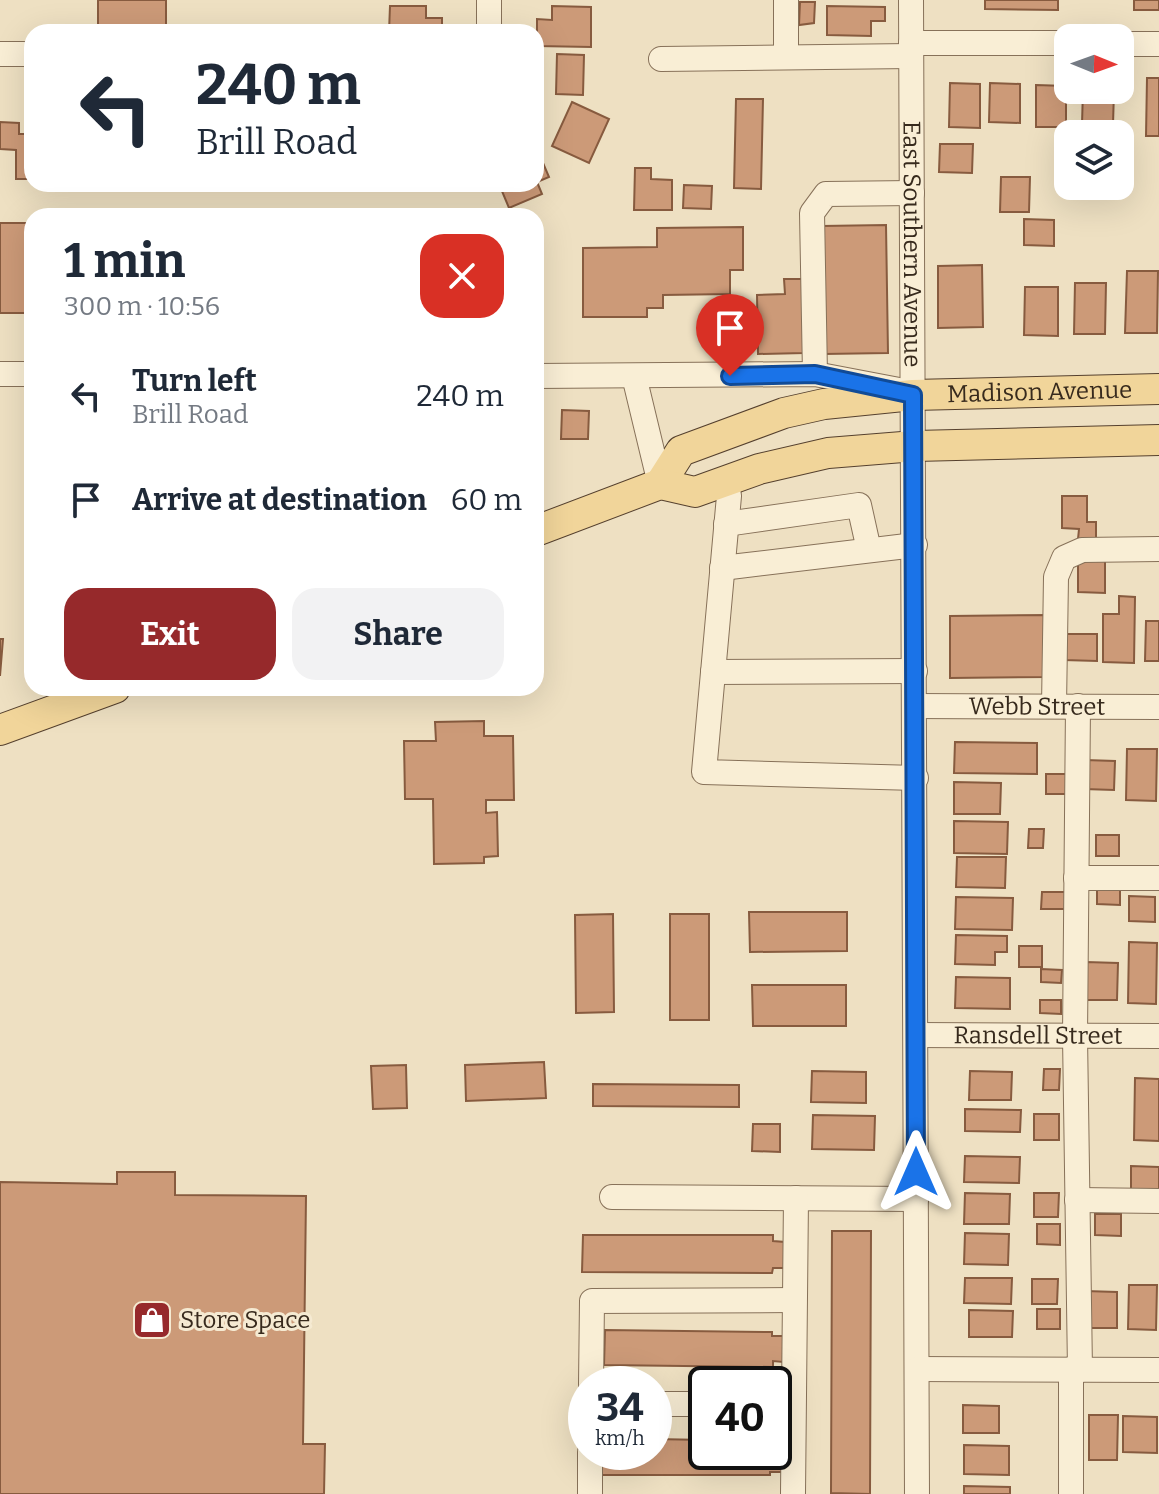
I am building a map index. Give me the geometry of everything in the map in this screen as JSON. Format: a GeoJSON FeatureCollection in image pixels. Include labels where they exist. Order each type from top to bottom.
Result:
{"type":"FeatureCollection","features":[{"type":"Feature","properties":{"kind":"main road","name":"Madison Avenue"},"geometry":{"type":"LineString","coordinates":[[1159,389],[913,395],[824,404],[744,426],[681,451],[660,484],[695,492],[828,453],[915,446],[1159,440]]}},
{"type":"Feature","properties":{"kind":"main road"},"geometry":{"type":"LineString","coordinates":[[544,528],[660,484]]}},
{"type":"Feature","properties":{"kind":"main road"},"geometry":{"type":"LineString","coordinates":[[0,730],[93,696]]}},
{"type":"Feature","properties":{"kind":"street"},"geometry":{"type":"LineString","coordinates":[[489,0],[489,24]]}},
{"type":"Feature","properties":{"kind":"street"},"geometry":{"type":"LineString","coordinates":[[786,0],[786,57]]}},
{"type":"Feature","properties":{"kind":"street","name":"East Southern Avenue"},"geometry":{"type":"LineString","coordinates":[[911,0],[917,1494]]}},
{"type":"Feature","properties":{"kind":"street"},"geometry":{"type":"LineString","coordinates":[[661,59],[786,57],[1054,44]]}},
{"type":"Feature","properties":{"kind":"street"},"geometry":{"type":"LineString","coordinates":[[1134,44],[1159,44]]}},
{"type":"Feature","properties":{"kind":"street"},"geometry":{"type":"LineString","coordinates":[[815,374],[812,213],[826,194],[912,193]]}},
{"type":"Feature","properties":{"kind":"street"},"geometry":{"type":"LineString","coordinates":[[0,374],[24,374]]}},
{"type":"Feature","properties":{"kind":"street"},"geometry":{"type":"LineString","coordinates":[[544,376],[815,374],[913,395]]}},
{"type":"Feature","properties":{"kind":"street"},"geometry":{"type":"LineString","coordinates":[[634,376],[660,484]]}},
{"type":"Feature","properties":{"kind":"street"},"geometry":{"type":"LineString","coordinates":[[727,481],[704,772],[916,778]]}},
{"type":"Feature","properties":{"kind":"street"},"geometry":{"type":"LineString","coordinates":[[726,524],[859,505],[869,550]]}},
{"type":"Feature","properties":{"kind":"street"},"geometry":{"type":"LineString","coordinates":[[722,568],[915,545]]}},
{"type":"Feature","properties":{"kind":"street"},"geometry":{"type":"LineString","coordinates":[[1071,1494],[1076,1370],[1076,878],[1056,577],[1064,558],[1082,550],[1159,549]]}},
{"type":"Feature","properties":{"kind":"street"},"geometry":{"type":"LineString","coordinates":[[713,672],[915,671]]}},
{"type":"Feature","properties":{"kind":"street","name":"Webb Street"},"geometry":{"type":"LineString","coordinates":[[915,706],[1159,707]]}},
{"type":"Feature","properties":{"kind":"street"},"geometry":{"type":"LineString","coordinates":[[1076,878],[1159,878]]}},
{"type":"Feature","properties":{"kind":"street","name":"Ransdell Street"},"geometry":{"type":"LineString","coordinates":[[916,1035],[1159,1036]]}},
{"type":"Feature","properties":{"kind":"street"},"geometry":{"type":"LineString","coordinates":[[612,1197],[916,1199]]}},
{"type":"Feature","properties":{"kind":"street"},"geometry":{"type":"LineString","coordinates":[[788,1366],[794,1300],[796,1198]]}},
{"type":"Feature","properties":{"kind":"street"},"geometry":{"type":"LineString","coordinates":[[1077,1200],[1159,1201]]}},
{"type":"Feature","properties":{"kind":"street"},"geometry":{"type":"LineString","coordinates":[[591,1366],[592,1301],[794,1300]]}},
{"type":"Feature","properties":{"kind":"street"},"geometry":{"type":"LineString","coordinates":[[917,1369],[1159,1370]]}},
{"type":"Feature","properties":{"kind":"street"},"geometry":{"type":"LineString","coordinates":[[590,1470],[590,1494]]}},
{"type":"Feature","properties":{"kind":"street"},"geometry":{"type":"LineString","coordinates":[[791,1470],[793,1494]]}},
{"type":"Feature","properties":{"kind":"building"},"geometry":{"type":"Polygon","coordinates":[[[98,0],[166,0],[166,24],[98,24],[98,0]]]}},
{"type":"Feature","properties":{"kind":"building"},"geometry":{"type":"Polygon","coordinates":[[[985,0],[1058,0],[1058,10],[985,9],[985,0]]]}},
{"type":"Feature","properties":{"kind":"building"},"geometry":{"type":"Polygon","coordinates":[[[1134,0],[1159,0],[1159,10],[1134,10],[1134,0]]]}},
{"type":"Feature","properties":{"kind":"building"},"geometry":{"type":"Polygon","coordinates":[[[800,2],[815,2],[814,23],[799,25],[800,2]]]}},
{"type":"Feature","properties":{"kind":"building"},"geometry":{"type":"Polygon","coordinates":[[[390,6],[426,6],[426,18],[442,18],[442,24],[389,24],[390,6]]]}},
{"type":"Feature","properties":{"kind":"building"},"geometry":{"type":"Polygon","coordinates":[[[552,6],[591,7],[591,47],[544,46],[544,24],[537,24],[537,19],[552,20],[552,6]]]}},
{"type":"Feature","properties":{"kind":"building"},"geometry":{"type":"Polygon","coordinates":[[[827,6],[885,7],[885,21],[871,21],[871,36],[827,35],[827,6]]]}},
{"type":"Feature","properties":{"kind":"building"},"geometry":{"type":"Polygon","coordinates":[[[557,54],[584,55],[583,95],[556,94],[557,54]]]}},
{"type":"Feature","properties":{"kind":"building"},"geometry":{"type":"Polygon","coordinates":[[[1147,78],[1159,78],[1159,136],[1146,136],[1147,78]]]}},
{"type":"Feature","properties":{"kind":"building"},"geometry":{"type":"Polygon","coordinates":[[[950,83],[980,84],[980,128],[949,127],[950,83]]]}},
{"type":"Feature","properties":{"kind":"building"},"geometry":{"type":"Polygon","coordinates":[[[990,83],[1020,84],[1020,123],[989,122],[990,83]]]}},
{"type":"Feature","properties":{"kind":"building"},"geometry":{"type":"Polygon","coordinates":[[[1036,85],[1054,86],[1054,104],[1066,104],[1066,120],[1054,120],[1054,127],[1036,127],[1036,85]]]}},
{"type":"Feature","properties":{"kind":"building"},"geometry":{"type":"Polygon","coordinates":[[[736,99],[763,99],[761,189],[734,188],[736,99]]]}},
{"type":"Feature","properties":{"kind":"building"},"geometry":{"type":"Polygon","coordinates":[[[572,102],[609,119],[589,163],[552,146],[572,102]]]}},
{"type":"Feature","properties":{"kind":"building"},"geometry":{"type":"Polygon","coordinates":[[[1083,104],[1114,104],[1113,120],[1082,120],[1083,104]]]}},
{"type":"Feature","properties":{"kind":"building"},"geometry":{"type":"Polygon","coordinates":[[[0,122],[19,123],[19,134],[24,134],[24,179],[16,179],[16,150],[0,149],[0,122]]]}},
{"type":"Feature","properties":{"kind":"building"},"geometry":{"type":"Polygon","coordinates":[[[940,144],[973,144],[972,173],[939,172],[940,144]]]}},
{"type":"Feature","properties":{"kind":"building"},"geometry":{"type":"Polygon","coordinates":[[[635,168],[651,168],[651,179],[672,180],[672,210],[634,210],[635,168]]]}},
{"type":"Feature","properties":{"kind":"building"},"geometry":{"type":"Polygon","coordinates":[[[1001,177],[1030,177],[1029,212],[1000,212],[1001,177]]]}},
{"type":"Feature","properties":{"kind":"building"},"geometry":{"type":"Polygon","coordinates":[[[684,185],[712,186],[711,209],[683,208],[684,185]]]}},
{"type":"Feature","properties":{"kind":"building"},"geometry":{"type":"Polygon","coordinates":[[[502,192],[541,192],[542,194],[509,208],[502,192]]]}},
{"type":"Feature","properties":{"kind":"building"},"geometry":{"type":"Polygon","coordinates":[[[1024,219],[1054,220],[1054,246],[1024,245],[1024,219]]]}},
{"type":"Feature","properties":{"kind":"building"},"geometry":{"type":"Polygon","coordinates":[[[0,223],[24,223],[24,313],[0,313],[0,223]]]}},
{"type":"Feature","properties":{"kind":"building"},"geometry":{"type":"Polygon","coordinates":[[[886,225],[888,353],[824,354],[822,226],[886,225]]]}},
{"type":"Feature","properties":{"kind":"building"},"geometry":{"type":"Polygon","coordinates":[[[743,227],[743,270],[730,270],[730,294],[663,295],[663,308],[647,308],[647,317],[583,317],[583,248],[657,247],[657,228],[743,227]]]}},
{"type":"Feature","properties":{"kind":"building"},"geometry":{"type":"Polygon","coordinates":[[[982,265],[983,327],[938,328],[938,266],[982,265]]]}},
{"type":"Feature","properties":{"kind":"building"},"geometry":{"type":"Polygon","coordinates":[[[1127,271],[1158,271],[1157,333],[1125,333],[1127,271]]]}},
{"type":"Feature","properties":{"kind":"building"},"geometry":{"type":"Polygon","coordinates":[[[784,279],[803,279],[804,353],[758,354],[757,295],[785,294],[784,279]]]}},
{"type":"Feature","properties":{"kind":"building"},"geometry":{"type":"Polygon","coordinates":[[[1075,283],[1106,283],[1105,334],[1074,334],[1075,283]]]}},
{"type":"Feature","properties":{"kind":"building"},"geometry":{"type":"Polygon","coordinates":[[[1025,287],[1058,287],[1058,336],[1024,335],[1025,287]]]}},
{"type":"Feature","properties":{"kind":"building"},"geometry":{"type":"Polygon","coordinates":[[[562,410],[589,411],[588,439],[561,439],[562,410]]]}},
{"type":"Feature","properties":{"kind":"building"},"geometry":{"type":"Polygon","coordinates":[[[1062,496],[1087,496],[1087,522],[1096,522],[1096,539],[1078,539],[1079,529],[1062,528],[1062,496]]]}},
{"type":"Feature","properties":{"kind":"building"},"geometry":{"type":"Polygon","coordinates":[[[1078,559],[1105,559],[1105,593],[1078,592],[1078,559]]]}},
{"type":"Feature","properties":{"kind":"building"},"geometry":{"type":"Polygon","coordinates":[[[1119,596],[1135,597],[1134,663],[1103,662],[1103,614],[1119,614],[1119,596]]]}},
{"type":"Feature","properties":{"kind":"building"},"geometry":{"type":"Polygon","coordinates":[[[1048,615],[1049,677],[950,678],[950,616],[1048,615]]]}},
{"type":"Feature","properties":{"kind":"building"},"geometry":{"type":"Polygon","coordinates":[[[1146,621],[1159,621],[1159,661],[1145,661],[1146,621]]]}},
{"type":"Feature","properties":{"kind":"building"},"geometry":{"type":"Polygon","coordinates":[[[1064,634],[1097,634],[1097,661],[1064,660],[1064,634]]]}},
{"type":"Feature","properties":{"kind":"building"},"geometry":{"type":"Polygon","coordinates":[[[0,639],[3,639],[0,676],[0,639]]]}},
{"type":"Feature","properties":{"kind":"building"},"geometry":{"type":"Polygon","coordinates":[[[484,721],[484,736],[513,736],[514,800],[486,800],[486,813],[497,812],[498,856],[484,857],[484,863],[434,864],[433,799],[405,799],[404,741],[436,741],[435,722],[484,721]]]}},
{"type":"Feature","properties":{"kind":"building"},"geometry":{"type":"Polygon","coordinates":[[[955,742],[1037,743],[1037,774],[954,773],[955,742]]]}},
{"type":"Feature","properties":{"kind":"building"},"geometry":{"type":"Polygon","coordinates":[[[1127,749],[1157,749],[1156,801],[1126,800],[1127,749]]]}},
{"type":"Feature","properties":{"kind":"building"},"geometry":{"type":"Polygon","coordinates":[[[1085,760],[1115,761],[1114,790],[1084,789],[1085,760]]]}},
{"type":"Feature","properties":{"kind":"building"},"geometry":{"type":"Polygon","coordinates":[[[1046,774],[1069,774],[1069,794],[1046,794],[1046,774]]]}},
{"type":"Feature","properties":{"kind":"building"},"geometry":{"type":"Polygon","coordinates":[[[954,782],[1001,783],[1000,814],[954,814],[954,782]]]}},
{"type":"Feature","properties":{"kind":"building"},"geometry":{"type":"Polygon","coordinates":[[[954,821],[1008,822],[1007,854],[954,853],[954,821]]]}},
{"type":"Feature","properties":{"kind":"building"},"geometry":{"type":"Polygon","coordinates":[[[1029,829],[1044,829],[1043,848],[1028,848],[1029,829]]]}},
{"type":"Feature","properties":{"kind":"building"},"geometry":{"type":"Polygon","coordinates":[[[1096,835],[1119,835],[1119,856],[1096,856],[1096,835]]]}},
{"type":"Feature","properties":{"kind":"building"},"geometry":{"type":"Polygon","coordinates":[[[957,857],[1006,857],[1005,888],[956,887],[957,857]]]}},
{"type":"Feature","properties":{"kind":"building"},"geometry":{"type":"Polygon","coordinates":[[[1097,884],[1120,884],[1120,905],[1097,904],[1097,884]]]}},
{"type":"Feature","properties":{"kind":"building"},"geometry":{"type":"Polygon","coordinates":[[[1042,892],[1065,892],[1065,909],[1041,909],[1042,892]]]}},
{"type":"Feature","properties":{"kind":"building"},"geometry":{"type":"Polygon","coordinates":[[[1129,896],[1155,897],[1155,922],[1129,921],[1129,896]]]}},
{"type":"Feature","properties":{"kind":"building"},"geometry":{"type":"Polygon","coordinates":[[[956,897],[1013,898],[1012,930],[955,929],[956,897]]]}},
{"type":"Feature","properties":{"kind":"building"},"geometry":{"type":"Polygon","coordinates":[[[749,912],[847,912],[847,951],[750,952],[749,912]]]}},
{"type":"Feature","properties":{"kind":"building"},"geometry":{"type":"Polygon","coordinates":[[[613,914],[614,1012],[576,1013],[575,915],[613,914]]]}},
{"type":"Feature","properties":{"kind":"building"},"geometry":{"type":"Polygon","coordinates":[[[670,914],[709,914],[709,1020],[670,1020],[670,914]]]}},
{"type":"Feature","properties":{"kind":"building"},"geometry":{"type":"Polygon","coordinates":[[[956,935],[1007,936],[1007,952],[995,952],[995,965],[955,964],[956,935]]]}},
{"type":"Feature","properties":{"kind":"building"},"geometry":{"type":"Polygon","coordinates":[[[1129,942],[1157,943],[1156,1004],[1128,1003],[1129,942]]]}},
{"type":"Feature","properties":{"kind":"building"},"geometry":{"type":"Polygon","coordinates":[[[1019,946],[1042,946],[1042,967],[1019,967],[1019,946]]]}},
{"type":"Feature","properties":{"kind":"building"},"geometry":{"type":"Polygon","coordinates":[[[1086,962],[1118,963],[1117,1000],[1086,1000],[1086,962]]]}},
{"type":"Feature","properties":{"kind":"building"},"geometry":{"type":"Polygon","coordinates":[[[1041,969],[1062,970],[1061,983],[1041,982],[1041,969]]]}},
{"type":"Feature","properties":{"kind":"building"},"geometry":{"type":"Polygon","coordinates":[[[956,977],[1010,978],[1010,1009],[955,1008],[956,977]]]}},
{"type":"Feature","properties":{"kind":"building"},"geometry":{"type":"Polygon","coordinates":[[[752,985],[846,985],[846,1026],[753,1026],[752,985]]]}},
{"type":"Feature","properties":{"kind":"building"},"geometry":{"type":"Polygon","coordinates":[[[1040,1000],[1061,1000],[1061,1014],[1040,1013],[1040,1000]]]}},
{"type":"Feature","properties":{"kind":"building"},"geometry":{"type":"Polygon","coordinates":[[[544,1062],[546,1098],[466,1101],[465,1065],[544,1062]]]}},
{"type":"Feature","properties":{"kind":"building"},"geometry":{"type":"Polygon","coordinates":[[[406,1065],[407,1108],[373,1109],[371,1066],[406,1065]]]}},
{"type":"Feature","properties":{"kind":"building"},"geometry":{"type":"Polygon","coordinates":[[[1044,1069],[1060,1069],[1059,1090],[1043,1090],[1044,1069]]]}},
{"type":"Feature","properties":{"kind":"building"},"geometry":{"type":"Polygon","coordinates":[[[812,1071],[866,1072],[866,1103],[811,1102],[812,1071]]]}},
{"type":"Feature","properties":{"kind":"building"},"geometry":{"type":"Polygon","coordinates":[[[970,1071],[1012,1072],[1011,1100],[969,1100],[970,1071]]]}},
{"type":"Feature","properties":{"kind":"building"},"geometry":{"type":"Polygon","coordinates":[[[1135,1078],[1159,1079],[1159,1141],[1134,1140],[1135,1078]]]}},
{"type":"Feature","properties":{"kind":"building"},"geometry":{"type":"Polygon","coordinates":[[[593,1084],[739,1085],[739,1107],[593,1106],[593,1084]]]}},
{"type":"Feature","properties":{"kind":"building"},"geometry":{"type":"Polygon","coordinates":[[[965,1109],[1021,1110],[1020,1132],[965,1131],[965,1109]]]}},
{"type":"Feature","properties":{"kind":"building"},"geometry":{"type":"Polygon","coordinates":[[[1034,1114],[1059,1114],[1059,1140],[1034,1140],[1034,1114]]]}},
{"type":"Feature","properties":{"kind":"building"},"geometry":{"type":"Polygon","coordinates":[[[813,1115],[875,1116],[874,1150],[812,1149],[813,1115]]]}},
{"type":"Feature","properties":{"kind":"building"},"geometry":{"type":"Polygon","coordinates":[[[753,1124],[780,1124],[780,1152],[752,1151],[753,1124]]]}},
{"type":"Feature","properties":{"kind":"building"},"geometry":{"type":"Polygon","coordinates":[[[965,1156],[1020,1157],[1019,1183],[964,1182],[965,1156]]]}},
{"type":"Feature","properties":{"kind":"building"},"geometry":{"type":"Polygon","coordinates":[[[1131,1166],[1159,1167],[1159,1196],[1131,1195],[1131,1166]]]}},
{"type":"Feature","properties":{"kind":"building","name":"Store Space"},"geometry":{"type":"Polygon","coordinates":[[[117,1172],[175,1172],[175,1195],[306,1196],[303,1444],[325,1444],[324,1494],[0,1494],[0,1182],[117,1184],[117,1172]]]}},
{"type":"Feature","properties":{"kind":"building"},"geometry":{"type":"Polygon","coordinates":[[[965,1193],[1010,1194],[1009,1224],[964,1224],[965,1193]]]}},
{"type":"Feature","properties":{"kind":"building"},"geometry":{"type":"Polygon","coordinates":[[[1034,1193],[1059,1193],[1058,1217],[1034,1217],[1034,1193]]]}},
{"type":"Feature","properties":{"kind":"building"},"geometry":{"type":"Polygon","coordinates":[[[1095,1214],[1121,1214],[1121,1236],[1095,1235],[1095,1214]]]}},
{"type":"Feature","properties":{"kind":"building"},"geometry":{"type":"Polygon","coordinates":[[[1037,1224],[1060,1224],[1060,1245],[1037,1244],[1037,1224]]]}},
{"type":"Feature","properties":{"kind":"building"},"geometry":{"type":"Polygon","coordinates":[[[832,1231],[871,1231],[870,1494],[831,1493],[832,1231]]]}},
{"type":"Feature","properties":{"kind":"building"},"geometry":{"type":"Polygon","coordinates":[[[965,1233],[1009,1234],[1008,1265],[964,1264],[965,1233]]]}},
{"type":"Feature","properties":{"kind":"building"},"geometry":{"type":"Polygon","coordinates":[[[583,1235],[773,1235],[773,1241],[785,1242],[785,1268],[773,1268],[772,1273],[582,1272],[583,1235]]]}},
{"type":"Feature","properties":{"kind":"building"},"geometry":{"type":"Polygon","coordinates":[[[965,1278],[1012,1278],[1011,1304],[964,1303],[965,1278]]]}},
{"type":"Feature","properties":{"kind":"building"},"geometry":{"type":"Polygon","coordinates":[[[1032,1279],[1058,1279],[1057,1304],[1032,1304],[1032,1279]]]}},
{"type":"Feature","properties":{"kind":"building"},"geometry":{"type":"Polygon","coordinates":[[[1129,1285],[1157,1285],[1156,1330],[1128,1329],[1129,1285]]]}},
{"type":"Feature","properties":{"kind":"building"},"geometry":{"type":"Polygon","coordinates":[[[1085,1291],[1117,1292],[1117,1328],[1085,1328],[1085,1291]]]}},
{"type":"Feature","properties":{"kind":"building"},"geometry":{"type":"Polygon","coordinates":[[[1037,1309],[1060,1309],[1060,1329],[1037,1329],[1037,1309]]]}},
{"type":"Feature","properties":{"kind":"building"},"geometry":{"type":"Polygon","coordinates":[[[969,1310],[1013,1311],[1012,1337],[969,1337],[969,1310]]]}},
{"type":"Feature","properties":{"kind":"building"},"geometry":{"type":"Polygon","coordinates":[[[605,1330],[772,1332],[772,1336],[783,1336],[783,1362],[773,1361],[773,1366],[604,1365],[605,1330]]]}},
{"type":"Feature","properties":{"kind":"building"},"geometry":{"type":"Polygon","coordinates":[[[963,1405],[999,1406],[999,1433],[963,1433],[963,1405]]]}},
{"type":"Feature","properties":{"kind":"building"},"geometry":{"type":"Polygon","coordinates":[[[1089,1415],[1118,1415],[1117,1460],[1089,1460],[1089,1415]]]}},
{"type":"Feature","properties":{"kind":"building"},"geometry":{"type":"Polygon","coordinates":[[[1123,1416],[1157,1417],[1157,1453],[1123,1452],[1123,1416]]]}},
{"type":"Feature","properties":{"kind":"building"},"geometry":{"type":"Polygon","coordinates":[[[672,1439],[688,1440],[688,1470],[783,1470],[770,1472],[770,1475],[602,1475],[602,1470],[672,1470],[672,1439]]]}},
{"type":"Feature","properties":{"kind":"building"},"geometry":{"type":"Polygon","coordinates":[[[964,1445],[1009,1446],[1009,1475],[964,1474],[964,1445]]]}},
{"type":"Feature","properties":{"kind":"building"},"geometry":{"type":"Polygon","coordinates":[[[964,1486],[1010,1487],[1010,1494],[964,1494],[964,1486]]]}},
{"type":"Feature","properties":{"kind":"place","name":"Store Space"},"geometry":{"type":"Point","coordinates":[152,1320]}},
{"type":"Feature","properties":{"kind":"route"},"geometry":{"type":"LineString","coordinates":[[730,376],[815,374],[913,395],[916,1172]]}}]}
